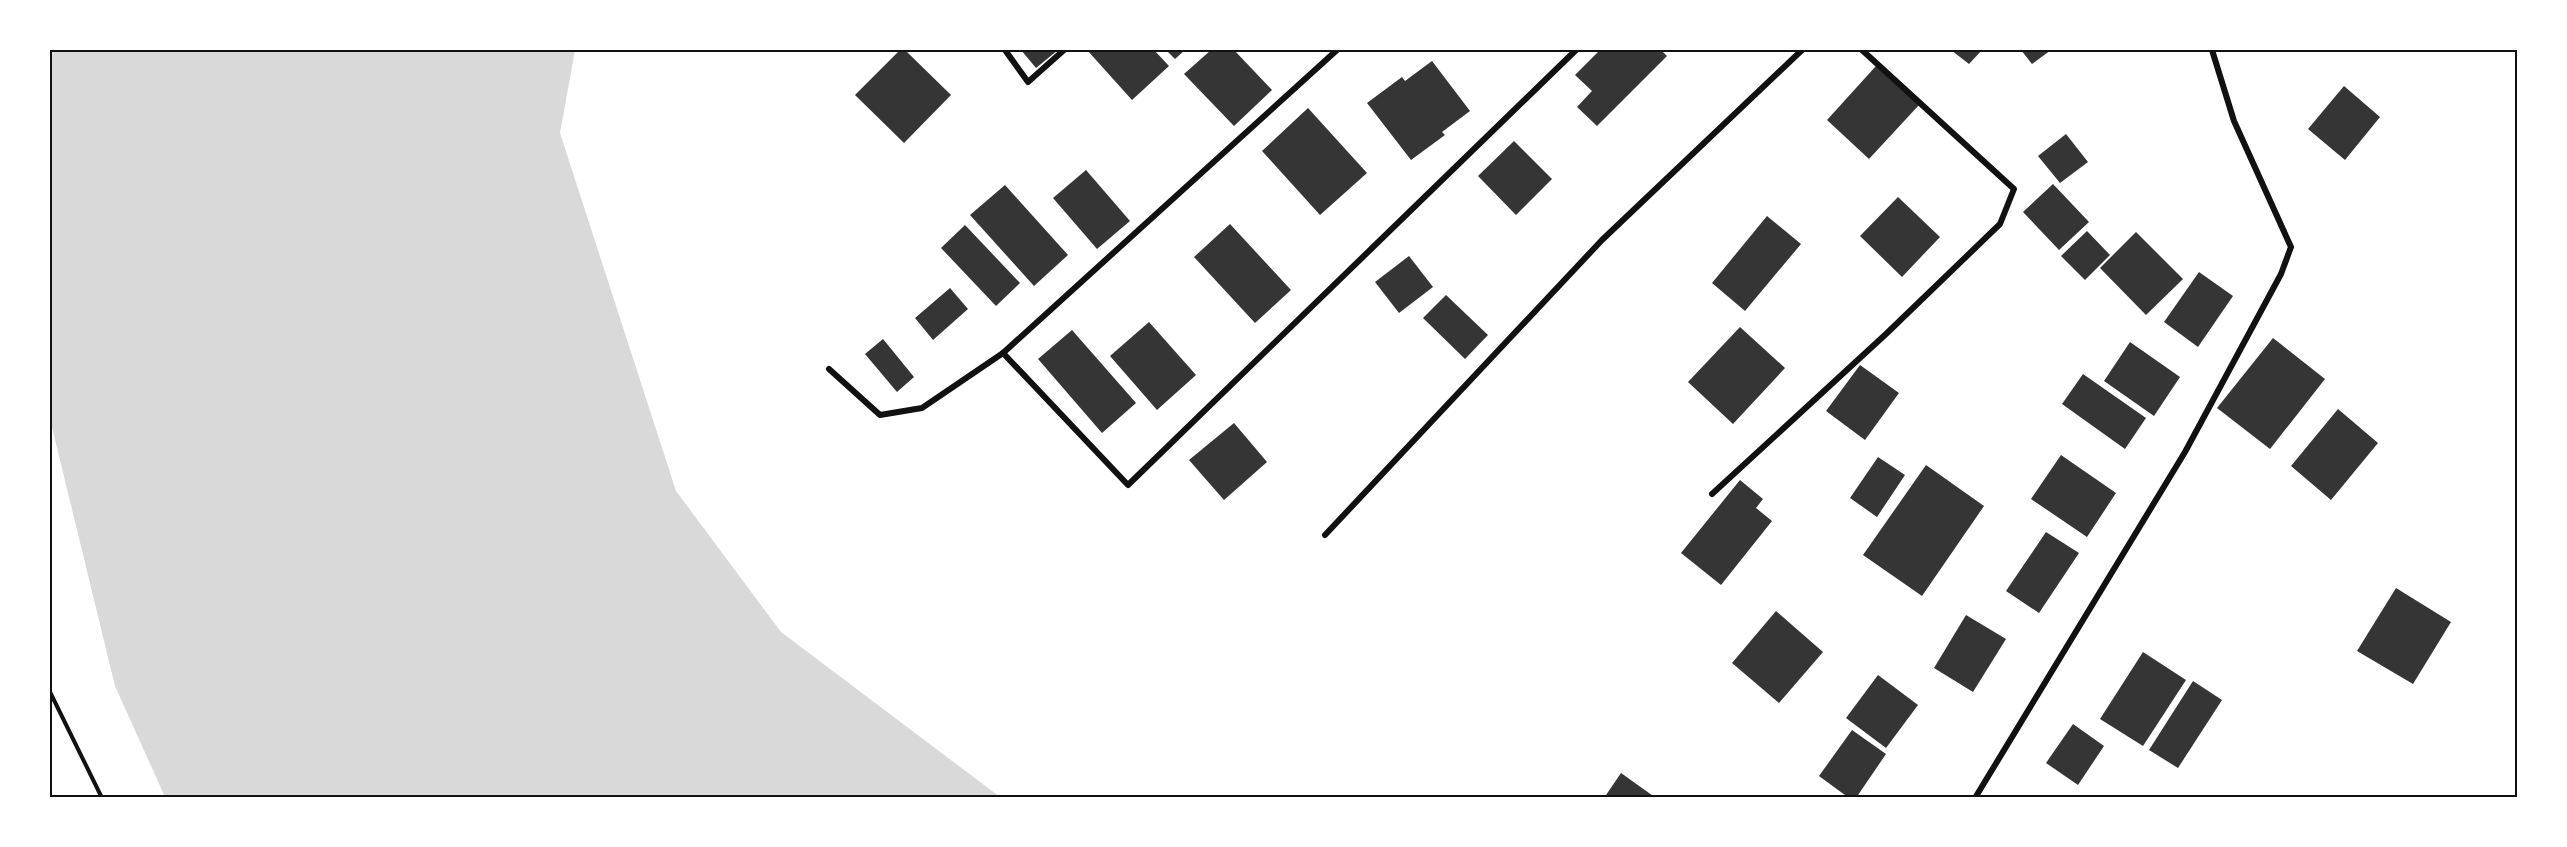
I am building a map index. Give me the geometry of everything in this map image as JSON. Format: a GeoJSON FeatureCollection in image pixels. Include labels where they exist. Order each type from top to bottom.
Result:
{"type":"FeatureCollection","features":[{"type":"Feature","properties":{"kind":"street"},"geometry":{"type":"LineString","coordinates":[[1005,50],[1028,82],[1064,50]]}},
{"type":"Feature","properties":{"kind":"street"},"geometry":{"type":"LineString","coordinates":[[829,369],[880,415],[922,408],[1003,353],[1337,50]]}},
{"type":"Feature","properties":{"kind":"street"},"geometry":{"type":"LineString","coordinates":[[1003,353],[1128,485],[1576,50]]}},
{"type":"Feature","properties":{"kind":"street"},"geometry":{"type":"LineString","coordinates":[[1325,536],[1602,240],[1802,50]]}},
{"type":"Feature","properties":{"kind":"street"},"geometry":{"type":"LineString","coordinates":[[1712,494],[1886,334],[2000,224],[2014,189],[1862,50]]}},
{"type":"Feature","properties":{"kind":"street"},"geometry":{"type":"LineString","coordinates":[[1975,798],[2184,452],[2281,274],[2290,247],[2234,122],[2212,50]]}},
{"type":"Feature","properties":{"kind":"path"},"geometry":{"type":"LineString","coordinates":[[50,692],[102,798]]}},
{"type":"Feature","properties":{"kind":"shaded area"},"geometry":{"type":"Polygon","coordinates":[[[50,50],[575,50],[560,133],[676,491],[781,632],[1000,797],[165,797],[115,686],[50,419],[50,50]]]}},
{"type":"Feature","properties":{"kind":"building"},"geometry":{"type":"Polygon","coordinates":[[[900,50],[905,50],[951,95],[904,143],[855,95],[900,50]]]}},
{"type":"Feature","properties":{"kind":"building"},"geometry":{"type":"Polygon","coordinates":[[[1021,50],[1058,50],[1036,68],[1021,50]]]}},
{"type":"Feature","properties":{"kind":"building"},"geometry":{"type":"Polygon","coordinates":[[[1087,50],[1154,50],[1169,66],[1132,100],[1087,50]]]}},
{"type":"Feature","properties":{"kind":"building"},"geometry":{"type":"Polygon","coordinates":[[[1166,50],[1185,50],[1175,59],[1166,50]]]}},
{"type":"Feature","properties":{"kind":"building"},"geometry":{"type":"Polygon","coordinates":[[[1211,50],[1234,50],[1272,90],[1234,126],[1184,74],[1211,50]]]}},
{"type":"Feature","properties":{"kind":"building"},"geometry":{"type":"Polygon","coordinates":[[[1600,50],[1661,50],[1667,56],[1597,126],[1577,107],[1592,91],[1575,75],[1600,50]]]}},
{"type":"Feature","properties":{"kind":"building"},"geometry":{"type":"Polygon","coordinates":[[[1951,50],[1982,50],[1969,64],[1951,50]]]}},
{"type":"Feature","properties":{"kind":"building"},"geometry":{"type":"Polygon","coordinates":[[[2021,50],[2051,50],[2032,64],[2021,50]]]}},
{"type":"Feature","properties":{"kind":"building"},"geometry":{"type":"Polygon","coordinates":[[[1432,61],[1470,111],[1442,132],[1445,135],[1411,160],[1367,103],[1402,77],[1405,81],[1432,61]]]}},
{"type":"Feature","properties":{"kind":"building"},"geometry":{"type":"Polygon","coordinates":[[[1876,66],[1919,105],[1869,159],[1827,120],[1876,66]]]}},
{"type":"Feature","properties":{"kind":"building"},"geometry":{"type":"Polygon","coordinates":[[[2344,86],[2380,117],[2345,160],[2308,129],[2344,86]]]}},
{"type":"Feature","properties":{"kind":"building"},"geometry":{"type":"Polygon","coordinates":[[[1308,108],[1367,173],[1320,215],[1262,151],[1308,108]]]}},
{"type":"Feature","properties":{"kind":"building"},"geometry":{"type":"Polygon","coordinates":[[[2066,134],[2088,162],[2060,183],[2038,156],[2066,134]]]}},
{"type":"Feature","properties":{"kind":"building"},"geometry":{"type":"Polygon","coordinates":[[[1514,141],[1552,179],[1516,215],[1478,176],[1514,141]]]}},
{"type":"Feature","properties":{"kind":"building"},"geometry":{"type":"Polygon","coordinates":[[[1086,170],[1130,221],[1097,249],[1053,198],[1086,170]]]}},
{"type":"Feature","properties":{"kind":"building"},"geometry":{"type":"Polygon","coordinates":[[[2053,184],[2089,222],[2059,250],[2023,212],[2053,184]]]}},
{"type":"Feature","properties":{"kind":"building"},"geometry":{"type":"Polygon","coordinates":[[[1005,185],[1068,255],[1034,286],[970,215],[1005,185]]]}},
{"type":"Feature","properties":{"kind":"building"},"geometry":{"type":"Polygon","coordinates":[[[1898,197],[1940,237],[1902,277],[1860,236],[1898,197]]]}},
{"type":"Feature","properties":{"kind":"building"},"geometry":{"type":"Polygon","coordinates":[[[1767,216],[1801,244],[1745,311],[1712,283],[1767,216]]]}},
{"type":"Feature","properties":{"kind":"building"},"geometry":{"type":"Polygon","coordinates":[[[1230,224],[1291,290],[1255,323],[1194,257],[1230,224]]]}},
{"type":"Feature","properties":{"kind":"building"},"geometry":{"type":"Polygon","coordinates":[[[965,225],[1020,283],[996,306],[941,248],[965,225]]]}},
{"type":"Feature","properties":{"kind":"building"},"geometry":{"type":"Polygon","coordinates":[[[2087,231],[2110,255],[2085,280],[2061,256],[2087,231]]]}},
{"type":"Feature","properties":{"kind":"building"},"geometry":{"type":"Polygon","coordinates":[[[2136,232],[2183,279],[2146,315],[2100,268],[2136,232]]]}},
{"type":"Feature","properties":{"kind":"building"},"geometry":{"type":"Polygon","coordinates":[[[1409,256],[1433,287],[1399,313],[1375,282],[1409,256]]]}},
{"type":"Feature","properties":{"kind":"building"},"geometry":{"type":"Polygon","coordinates":[[[2199,272],[2233,296],[2198,347],[2164,322],[2199,272]]]}},
{"type":"Feature","properties":{"kind":"building"},"geometry":{"type":"Polygon","coordinates":[[[950,288],[968,309],[933,340],[915,318],[950,288]]]}},
{"type":"Feature","properties":{"kind":"building"},"geometry":{"type":"Polygon","coordinates":[[[1446,295],[1488,335],[1465,359],[1423,318],[1446,295]]]}},
{"type":"Feature","properties":{"kind":"building"},"geometry":{"type":"Polygon","coordinates":[[[1149,322],[1196,375],[1157,410],[1110,356],[1149,322]]]}},
{"type":"Feature","properties":{"kind":"building"},"geometry":{"type":"Polygon","coordinates":[[[1740,327],[1785,368],[1733,424],[1688,382],[1740,327]]]}},
{"type":"Feature","properties":{"kind":"building"},"geometry":{"type":"Polygon","coordinates":[[[1072,330],[1136,403],[1102,433],[1038,359],[1072,330]]]}},
{"type":"Feature","properties":{"kind":"building"},"geometry":{"type":"Polygon","coordinates":[[[2273,338],[2325,379],[2270,449],[2217,408],[2273,338]]]}},
{"type":"Feature","properties":{"kind":"building"},"geometry":{"type":"Polygon","coordinates":[[[883,339],[914,377],[897,392],[865,354],[883,339]]]}},
{"type":"Feature","properties":{"kind":"building"},"geometry":{"type":"Polygon","coordinates":[[[2130,342],[2180,377],[2154,416],[2104,381],[2130,342]]]}},
{"type":"Feature","properties":{"kind":"building"},"geometry":{"type":"Polygon","coordinates":[[[1860,365],[1899,393],[1865,440],[1826,411],[1860,365]]]}},
{"type":"Feature","properties":{"kind":"building"},"geometry":{"type":"Polygon","coordinates":[[[2083,374],[2146,418],[2125,449],[2062,404],[2083,374]]]}},
{"type":"Feature","properties":{"kind":"building"},"geometry":{"type":"Polygon","coordinates":[[[2338,409],[2378,443],[2331,500],[2291,466],[2338,409]]]}},
{"type":"Feature","properties":{"kind":"building"},"geometry":{"type":"Polygon","coordinates":[[[1234,423],[1267,462],[1224,500],[1189,460],[1234,423]]]}},
{"type":"Feature","properties":{"kind":"building"},"geometry":{"type":"Polygon","coordinates":[[[2061,455],[2116,493],[2087,537],[2031,499],[2061,455]]]}},
{"type":"Feature","properties":{"kind":"building"},"geometry":{"type":"Polygon","coordinates":[[[1878,457],[1905,475],[1877,517],[1850,498],[1878,457]]]}},
{"type":"Feature","properties":{"kind":"building"},"geometry":{"type":"Polygon","coordinates":[[[1926,465],[1984,506],[1922,596],[1863,555],[1926,465]]]}},
{"type":"Feature","properties":{"kind":"building"},"geometry":{"type":"Polygon","coordinates":[[[1740,480],[1763,499],[1756,508],[1772,521],[1721,585],[1681,553],[1740,480]]]}},
{"type":"Feature","properties":{"kind":"building"},"geometry":{"type":"Polygon","coordinates":[[[2046,532],[2079,553],[2039,613],[2006,591],[2046,532]]]}},
{"type":"Feature","properties":{"kind":"building"},"geometry":{"type":"Polygon","coordinates":[[[2396,588],[2451,622],[2413,684],[2357,651],[2396,588]]]}},
{"type":"Feature","properties":{"kind":"building"},"geometry":{"type":"Polygon","coordinates":[[[1776,611],[1823,652],[1779,703],[1732,663],[1776,611]]]}},
{"type":"Feature","properties":{"kind":"building"},"geometry":{"type":"Polygon","coordinates":[[[1966,615],[2006,639],[1973,692],[1934,668],[1966,615]]]}},
{"type":"Feature","properties":{"kind":"building"},"geometry":{"type":"Polygon","coordinates":[[[2143,652],[2186,680],[2143,746],[2100,719],[2143,652]]]}},
{"type":"Feature","properties":{"kind":"building"},"geometry":{"type":"Polygon","coordinates":[[[1878,675],[1918,705],[1886,748],[1846,718],[1878,675]]]}},
{"type":"Feature","properties":{"kind":"building"},"geometry":{"type":"Polygon","coordinates":[[[2193,681],[2222,700],[2178,768],[2149,750],[2193,681]]]}},
{"type":"Feature","properties":{"kind":"building"},"geometry":{"type":"Polygon","coordinates":[[[2073,724],[2104,746],[2078,785],[2046,763],[2073,724]]]}},
{"type":"Feature","properties":{"kind":"building"},"geometry":{"type":"Polygon","coordinates":[[[1852,730],[1886,754],[1856,798],[1849,798],[1819,776],[1852,730]]]}},
{"type":"Feature","properties":{"kind":"building"},"geometry":{"type":"Polygon","coordinates":[[[1621,773],[1656,798],[1604,798],[1621,773]]]}}]}
